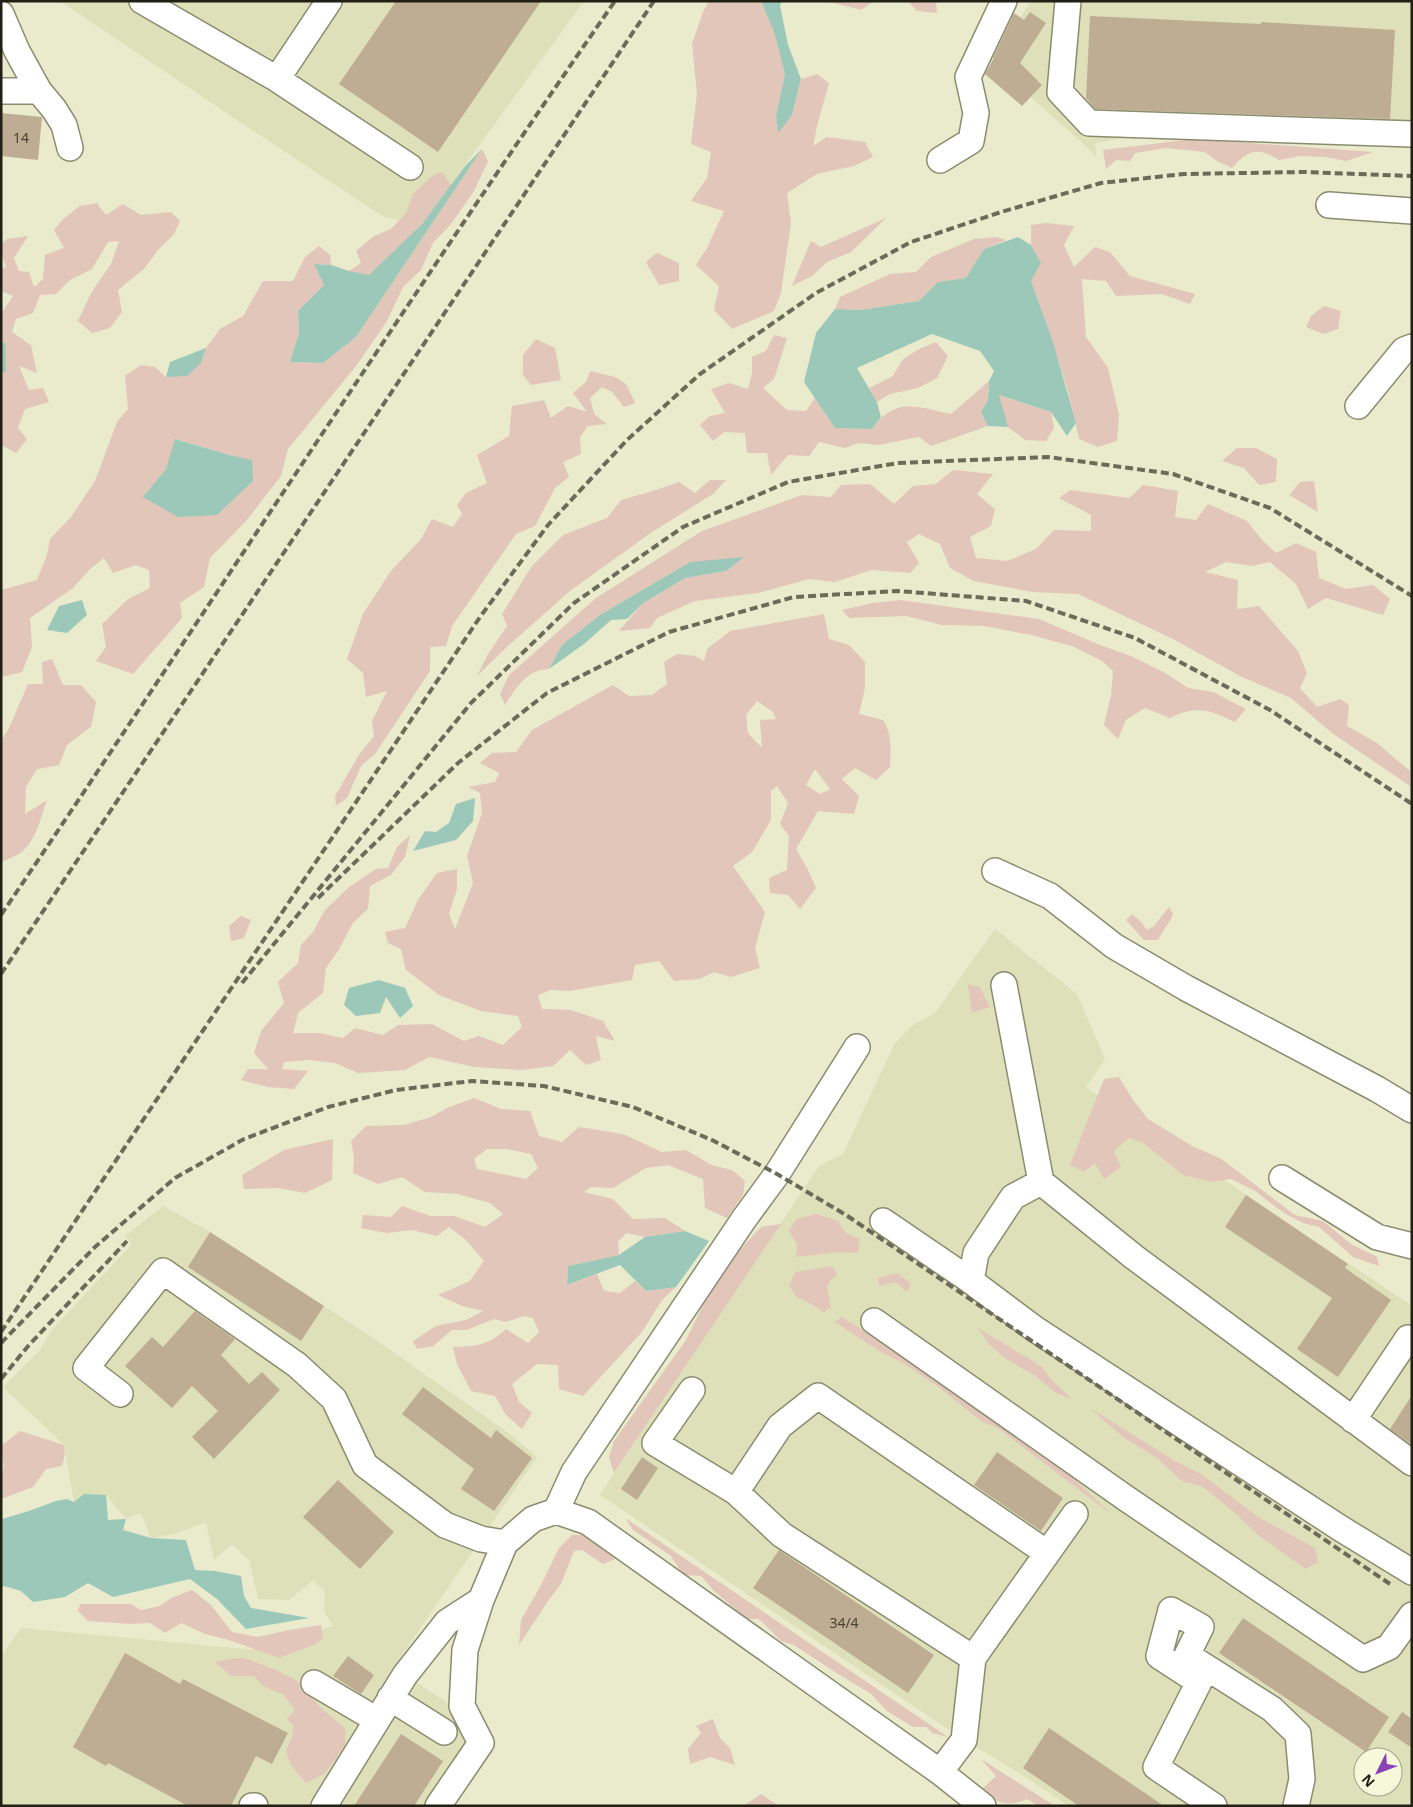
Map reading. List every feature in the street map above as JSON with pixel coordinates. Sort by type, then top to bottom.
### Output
[{"type":"lane","points":[[142,1],[277,79],[410,168]]},
{"type":"lane","points":[[277,79],[328,1]]},
{"type":"lane","points":[[940,160],[971,141],[976,113],[968,77],[1004,1]]},
{"type":"lane","points":[[1068,1],[1060,92],[1090,123],[1412,134]]},
{"type":"lane","points":[[1,14],[17,51],[39,91],[64,125],[70,148]]},
{"type":"lane","points":[[1,90],[39,91]]},
{"type":"lane","points":[[1329,205],[1412,212]]},
{"type":"lane","points":[[1358,406],[1404,350],[1412,347]]},
{"type":"lane","points":[[995,871],[1050,896],[1122,951],[1186,988],[1377,1089],[1412,1110]]},
{"type":"lane","points":[[1004,985],[1040,1182],[1134,1256],[1412,1463]]},
{"type":"lane","points":[[556,1510],[574,1472],[744,1219],[777,1174],[857,1047]]},
{"type":"lane","points":[[1282,1178],[1377,1237],[1412,1246]]},
{"type":"lane","points":[[971,1281],[976,1253],[1013,1197],[1040,1182]]},
{"type":"lane","points":[[883,1220],[971,1281],[1034,1329],[1340,1528],[1412,1572]]},
{"type":"lane","points":[[120,1394],[86,1368],[163,1271],[297,1365],[334,1399],[365,1465],[445,1526],[481,1539],[506,1544]]},
{"type":"lane","points":[[874,1321],[1126,1499],[1363,1659],[1389,1647],[1412,1615]]},
{"type":"lane","points":[[1353,1420],[1408,1338]]},
{"type":"lane","points":[[692,1390],[655,1443],[736,1492],[782,1535],[973,1658]]},
{"type":"lane","points":[[736,1492],[780,1426],[818,1396],[1047,1553]]},
{"type":"lane","points":[[438,1806],[481,1744],[462,1706],[465,1650],[481,1600],[506,1544],[533,1519],[556,1510],[588,1522],[940,1772],[983,1806]]},
{"type":"lane","points":[[940,1772],[964,1740],[973,1658],[1075,1514]]},
{"type":"lane","points":[[324,1806],[405,1675],[447,1622],[481,1600]]},
{"type":"lane","points":[[1214,1806],[1156,1766],[1199,1682],[1159,1656],[1171,1610],[1201,1627],[1187,1655],[1272,1709],[1298,1734],[1302,1779],[1296,1806]]},
{"type":"lane","points":[[314,1683],[376,1720]]},
{"type":"lane","points":[[390,1698],[444,1732]]},
{"type":"shaded area","points":[[60,1],[584,1],[422,224],[384,217]]},
{"type":"shaded area","points":[[709,1],[761,1],[774,32],[785,74],[776,116],[778,132],[792,115],[801,79],[817,74],[829,83],[813,146],[827,137],[865,142],[873,157],[854,166],[817,174],[787,193],[791,222],[781,293],[774,311],[732,329],[714,310],[719,286],[696,265],[707,248],[724,211],[691,201],[707,178],[711,152],[691,144],[697,94],[692,44],[703,12]]},
{"type":"shaded area","points":[[826,1],[874,1],[861,10]]},
{"type":"shaded area","points":[[908,1],[936,1],[937,13],[917,11]]},
{"type":"shaded area","points":[[1031,1],[1412,1],[1412,142],[1157,132],[1095,143],[1096,157],[991,62]]},
{"type":"shaded area","points":[[1193,139],[1373,152],[1346,161],[1326,157],[1300,156],[1279,160],[1265,153],[1254,152],[1243,157],[1232,168],[1215,160],[1205,152],[1166,148],[1135,153],[1130,161],[1116,160],[1106,169],[1103,150]]},
{"type":"shaded area","points":[[482,149],[488,161],[474,191],[451,224],[433,243],[421,270],[403,287],[387,321],[356,366],[288,449],[281,476],[246,521],[210,558],[204,587],[180,603],[182,618],[133,674],[96,661],[106,647],[102,624],[128,599],[150,588],[149,570],[136,565],[113,573],[104,558],[90,569],[73,588],[30,618],[32,647],[22,672],[2,677],[1,590],[37,580],[47,555],[50,539],[71,517],[95,481],[117,422],[128,409],[125,376],[141,365],[155,367],[166,377],[201,363],[206,348],[220,329],[243,316],[263,281],[293,281],[305,257],[319,246],[330,255],[331,265],[314,264],[324,285],[298,311],[299,333],[290,362],[323,363],[356,337]],"holes":[[[176,439],[229,455],[143,497],[166,469]]]},
{"type":"shaded area","points":[[442,172],[451,185],[422,224],[369,276],[349,271],[361,263],[356,251],[374,236],[391,229],[406,213],[413,194],[432,176]]},
{"type":"shaded area","points":[[97,203],[106,215],[123,204],[141,215],[171,212],[180,221],[174,234],[158,250],[144,269],[118,290],[122,312],[110,328],[92,333],[78,321],[91,293],[111,264],[119,241],[108,242],[92,269],[70,280],[56,294],[40,295],[33,313],[16,319],[12,332],[31,345],[37,373],[19,366],[29,390],[43,388],[49,402],[25,409],[18,428],[27,439],[16,453],[1,445],[1,372],[5,372],[5,343],[1,342],[1,314],[13,296],[1,291],[1,269],[6,267],[1,253],[1,244],[7,239],[28,236],[14,258],[19,271],[29,272],[34,287],[43,279],[45,255],[64,248],[54,230],[63,219],[80,206]]},
{"type":"shaded area","points":[[886,218],[851,252],[827,262],[812,276],[792,286],[811,241],[821,247]]},
{"type":"shaded area","points":[[1046,223],[1074,226],[1064,245],[1074,267],[1095,247],[1110,252],[1130,276],[1195,294],[1190,304],[1162,294],[1116,296],[1106,281],[1082,279],[1086,337],[1108,368],[1119,415],[1117,441],[1098,447],[1079,439],[1064,379],[1031,281],[1041,263],[1031,245],[1031,225]]},
{"type":"shaded area","points":[[997,237],[1006,240],[984,249],[966,278],[938,282],[919,301],[861,310],[835,309],[840,297],[890,274],[916,272],[931,257],[974,239]]},
{"type":"shaded area","points":[[657,253],[679,263],[679,281],[659,285],[646,262]]},
{"type":"shaded area","points":[[1324,306],[1341,311],[1338,329],[1323,334],[1306,327],[1311,316]]},
{"type":"shaded area","points":[[774,335],[787,338],[774,379],[763,388],[787,410],[806,411],[815,398],[835,428],[872,429],[889,412],[908,406],[951,414],[989,381],[988,400],[981,412],[988,426],[931,446],[919,437],[879,445],[859,443],[845,448],[819,442],[809,456],[788,455],[771,475],[767,453],[747,453],[745,433],[724,432],[713,441],[700,425],[710,416],[725,413],[711,389],[729,383],[748,389],[752,373],[752,357],[766,351]]},
{"type":"shaded area","points":[[536,339],[555,348],[561,380],[531,385],[523,375],[523,355]]},
{"type":"shaded area","points":[[936,342],[948,356],[937,378],[918,388],[890,394],[877,402],[869,388],[893,376],[902,360],[919,349]]},
{"type":"shaded area","points":[[590,371],[615,377],[626,384],[635,403],[624,407],[612,392],[602,387],[590,398],[594,414],[607,424],[588,426],[580,437],[581,454],[563,462],[569,477],[555,488],[535,526],[516,534],[452,626],[446,646],[430,647],[430,671],[375,754],[361,766],[347,798],[336,806],[335,796],[359,755],[374,736],[372,721],[387,691],[366,697],[363,673],[347,659],[363,614],[390,572],[421,539],[432,519],[453,527],[462,514],[457,505],[466,493],[487,483],[477,455],[509,436],[512,406],[544,400],[551,418],[568,406],[587,412],[573,393],[586,382]]},
{"type":"shaded area","points":[[998,395],[1051,412],[1054,428],[1046,441],[1025,440],[1008,427]]},
{"type":"shaded area","points":[[1237,448],[1256,448],[1277,459],[1276,482],[1259,485],[1244,468],[1222,461]]},
{"type":"shaded area","points":[[953,470],[993,474],[977,494],[995,509],[991,526],[970,537],[976,558],[1007,561],[1036,549],[1054,530],[1091,531],[1091,515],[1059,498],[1070,490],[1129,498],[1143,485],[1178,491],[1175,517],[1196,520],[1208,504],[1247,521],[1262,540],[1276,553],[1296,543],[1316,552],[1319,578],[1346,589],[1373,585],[1390,599],[1383,615],[1326,598],[1308,609],[1296,584],[1270,562],[1252,566],[1226,562],[1205,572],[1238,580],[1237,609],[1259,606],[1298,651],[1307,673],[1300,688],[1317,707],[1340,699],[1349,705],[1347,726],[1377,743],[1410,771],[1410,786],[1332,733],[1291,698],[1242,677],[1173,639],[1078,594],[1032,592],[974,581],[950,568],[940,544],[919,534],[907,542],[919,563],[910,573],[871,570],[835,582],[809,579],[758,593],[695,601],[657,618],[650,628],[619,631],[642,604],[685,578],[726,571],[690,562],[600,615],[562,645],[549,669],[534,672],[528,676],[513,692],[505,705],[500,694],[509,675],[596,598],[702,531],[802,495],[831,497],[841,485],[870,484],[894,504],[913,486],[936,484]]},
{"type":"shaded area","points":[[710,480],[726,480],[713,494],[652,532],[570,591],[477,676],[487,656],[507,626],[502,614],[532,566],[563,535],[607,518],[621,500],[679,482],[695,493]]},
{"type":"shaded area","points":[[1314,481],[1318,512],[1289,495],[1300,482]]},
{"type":"shaded area","points":[[900,600],[1039,619],[1131,656],[1167,674],[1188,688],[1213,692],[1246,709],[1235,722],[1218,714],[1195,710],[1170,718],[1145,708],[1126,720],[1118,739],[1104,725],[1111,695],[1113,671],[1102,661],[1072,646],[1031,635],[984,626],[942,625],[906,616],[849,618],[842,610],[873,603]]},
{"type":"shaded area","points":[[824,614],[829,639],[849,645],[865,662],[865,688],[859,714],[883,720],[890,742],[890,767],[876,780],[855,768],[842,779],[859,796],[854,814],[818,811],[796,849],[816,888],[800,909],[788,895],[770,893],[769,878],[787,870],[789,836],[780,824],[788,803],[777,786],[771,791],[771,820],[752,852],[733,866],[765,912],[755,948],[760,968],[731,977],[714,972],[700,979],[674,981],[659,961],[635,965],[632,980],[570,991],[551,990],[538,995],[542,1009],[571,1010],[603,1021],[615,1041],[596,1036],[601,1060],[586,1065],[570,1050],[553,1066],[521,1070],[475,1067],[429,1057],[405,1070],[358,1073],[335,1063],[309,1060],[284,1062],[282,1069],[308,1071],[294,1089],[268,1087],[241,1080],[248,1069],[268,1069],[254,1053],[261,1031],[284,1003],[278,982],[298,963],[301,945],[313,932],[325,910],[348,888],[376,869],[388,868],[397,847],[410,835],[405,857],[391,875],[370,886],[368,909],[353,923],[338,951],[326,968],[323,993],[298,1013],[293,1033],[319,1033],[343,1038],[355,1028],[383,1035],[398,1025],[432,1024],[464,1041],[479,1036],[503,1045],[522,1027],[518,1016],[481,1011],[439,995],[406,970],[401,949],[388,943],[385,932],[405,928],[418,900],[437,873],[457,869],[457,889],[449,914],[455,929],[473,883],[467,856],[482,813],[480,793],[468,787],[495,782],[499,773],[480,763],[492,753],[516,752],[532,730],[613,685],[629,696],[652,695],[667,684],[664,662],[677,654],[695,656],[704,661],[707,649],[730,631]],"holes":[[[757,701],[773,712],[776,719],[760,720],[762,748],[748,733],[746,715]],[[815,769],[830,789],[820,794],[806,785]]]},
{"type":"shaded area","points":[[52,659],[63,685],[81,685],[96,702],[91,727],[67,745],[59,765],[37,769],[26,787],[25,814],[47,800],[37,829],[26,848],[16,856],[1,862],[1,741],[9,728],[28,684],[43,684],[42,662]]},
{"type":"shaded area","points":[[1169,907],[1173,914],[1158,940],[1144,940],[1126,920],[1132,914],[1147,930],[1154,926]]},
{"type":"shaded area","points":[[241,916],[251,920],[244,938],[231,941],[229,926]]},
{"type":"shaded area","points":[[995,929],[1077,994],[1105,1059],[1086,1087],[1412,1306],[1412,1806],[1069,1806],[964,1740],[600,1495],[819,1166],[843,1154],[894,1045],[911,1026],[935,1013]]},
{"type":"shaded area","points":[[968,984],[980,987],[990,1007],[972,1013]]},
{"type":"shaded area","points":[[1119,1077],[1133,1100],[1148,1119],[1194,1147],[1220,1158],[1295,1215],[1323,1221],[1351,1244],[1377,1257],[1379,1266],[1353,1257],[1319,1227],[1303,1223],[1284,1213],[1255,1191],[1231,1179],[1212,1182],[1183,1175],[1142,1142],[1129,1138],[1114,1151],[1121,1167],[1104,1179],[1095,1163],[1084,1172],[1070,1165],[1104,1079]]},
{"type":"shaded area","points":[[474,1098],[501,1109],[530,1111],[539,1136],[562,1142],[579,1127],[623,1134],[662,1152],[686,1150],[711,1165],[732,1170],[745,1181],[743,1195],[727,1218],[705,1208],[703,1179],[668,1165],[646,1168],[613,1188],[591,1187],[584,1192],[613,1199],[633,1219],[665,1218],[685,1231],[645,1237],[627,1233],[618,1241],[619,1255],[568,1266],[567,1285],[597,1274],[604,1291],[620,1293],[635,1281],[646,1291],[676,1287],[662,1300],[642,1332],[583,1396],[559,1389],[558,1365],[537,1364],[512,1384],[519,1402],[532,1413],[522,1429],[506,1415],[495,1396],[471,1391],[457,1364],[453,1347],[487,1342],[506,1329],[528,1343],[539,1332],[533,1318],[524,1316],[506,1322],[494,1319],[467,1330],[452,1330],[433,1346],[417,1349],[413,1341],[436,1326],[466,1320],[483,1311],[462,1306],[438,1295],[470,1281],[484,1261],[466,1240],[449,1227],[437,1236],[412,1230],[386,1233],[361,1228],[363,1215],[391,1217],[402,1206],[430,1216],[454,1216],[485,1227],[503,1214],[490,1203],[458,1194],[425,1192],[402,1177],[378,1184],[353,1173],[354,1157],[351,1141],[366,1126],[404,1125],[431,1117],[447,1108]],"holes":[[[487,1149],[507,1149],[531,1154],[538,1168],[526,1179],[477,1169],[474,1159]]]},
{"type":"shaded area","points":[[333,1139],[332,1180],[305,1193],[278,1188],[244,1189],[242,1175],[284,1150]]},
{"type":"shaded area","points":[[163,1206],[210,1232],[373,1338],[510,1434],[537,1457],[394,1667],[475,1722],[451,1767],[426,1806],[1,1806],[1,1657],[21,1628],[257,1650],[333,1626],[324,1611],[325,1592],[313,1580],[289,1600],[258,1599],[249,1560],[232,1544],[214,1560],[206,1522],[178,1533],[151,1538],[141,1513],[126,1519],[106,1495],[74,1502],[64,1445],[3,1387],[39,1351],[51,1331],[132,1244],[125,1236]]},
{"type":"shaded area","points":[[817,1214],[838,1221],[846,1233],[860,1239],[858,1253],[839,1252],[796,1257],[797,1244],[789,1231],[796,1219]]},
{"type":"shaded area","points":[[781,1224],[614,1473],[609,1457],[614,1441],[686,1340],[707,1297],[736,1254],[761,1227]]},
{"type":"shaded area","points":[[833,1266],[837,1276],[828,1285],[831,1306],[824,1313],[797,1297],[789,1286],[795,1272]]},
{"type":"shaded area","points":[[898,1273],[911,1284],[907,1292],[895,1282],[879,1286],[878,1278]]},
{"type":"shaded area","points":[[842,1317],[893,1347],[1070,1467],[1069,1474],[1111,1514],[998,1428],[981,1421],[936,1385],[835,1322]]},
{"type":"shaded area","points":[[978,1328],[1041,1366],[1051,1379],[1072,1399],[1056,1393],[1034,1375],[1006,1359],[990,1345]]},
{"type":"shaded area","points":[[1090,1408],[1175,1461],[1201,1474],[1258,1517],[1315,1548],[1318,1562],[1306,1569],[1258,1535],[1234,1512],[1203,1487],[1182,1481],[1157,1458],[1123,1437]]},
{"type":"shaded area","points":[[20,1431],[64,1445],[65,1454],[62,1466],[46,1469],[33,1487],[1,1499],[1,1470],[4,1469],[1,1446]]},
{"type":"shaded area","points":[[625,1518],[948,1737],[932,1733],[926,1727],[913,1727],[887,1711],[871,1694],[794,1645],[781,1641],[759,1619],[747,1619],[714,1591],[701,1576],[683,1575],[671,1556],[633,1530]]},
{"type":"shaded area","points":[[572,1535],[586,1535],[615,1559],[603,1564],[582,1550],[574,1551],[561,1584],[519,1645],[521,1620],[559,1548]]},
{"type":"shaded area","points":[[192,1590],[211,1605],[232,1632],[258,1637],[321,1625],[323,1639],[311,1646],[279,1658],[229,1640],[205,1634],[181,1623],[165,1633],[150,1623],[131,1624],[88,1621],[78,1611],[80,1604],[131,1604],[141,1610],[160,1606],[171,1598]]},
{"type":"shaded area","points":[[245,1658],[296,1680],[321,1708],[345,1728],[345,1745],[324,1774],[306,1783],[291,1765],[286,1751],[293,1734],[293,1725],[287,1719],[295,1710],[284,1695],[263,1686],[254,1676],[231,1676],[215,1662]]},
{"type":"shaded area","points":[[713,1719],[720,1738],[730,1748],[735,1765],[710,1757],[690,1764],[688,1749],[701,1733],[696,1726]]},
{"type":"shaded area","points":[[981,1759],[1055,1806],[1039,1806],[1027,1799],[1015,1803],[1003,1803],[992,1798],[982,1789],[996,1776]]},
{"type":"shaded area","points":[[761,1794],[779,1806],[743,1806]]},
{"type":"water","points":[[761,1],[782,1],[780,5],[788,45],[801,79],[792,115],[778,133],[776,116],[785,74],[774,32]]},
{"type":"water","points":[[482,149],[356,337],[323,363],[290,362],[299,333],[298,311],[324,285],[314,264],[331,265],[369,275],[422,224],[465,166]]},
{"type":"water","points":[[1018,237],[1031,245],[1041,263],[1031,281],[1053,342],[1076,423],[1067,436],[1051,412],[999,395],[1008,427],[988,426],[981,412],[988,400],[989,381],[994,371],[980,351],[932,334],[857,368],[877,402],[881,417],[872,429],[835,428],[804,382],[816,333],[835,309],[861,310],[919,301],[938,282],[966,278],[984,249]]},
{"type":"water","points":[[1,342],[5,343],[6,372],[1,372]]},
{"type":"water","points":[[206,348],[201,363],[187,376],[166,377],[170,362]]},
{"type":"water","points":[[175,439],[252,460],[253,481],[217,515],[178,517],[143,497],[166,469]]},
{"type":"water","points":[[744,557],[726,571],[685,578],[642,604],[627,619],[611,620],[584,644],[549,669],[562,645],[600,615],[690,562]]},
{"type":"water","points":[[82,600],[87,615],[67,633],[47,630],[59,606]]},
{"type":"water","points":[[475,798],[473,821],[456,840],[413,851],[425,831],[436,832],[449,823],[456,804]]},
{"type":"water","points":[[379,980],[405,988],[413,1006],[400,1018],[386,997],[380,1013],[356,1016],[344,1005],[349,988]]},
{"type":"water","points":[[685,1231],[709,1241],[676,1287],[646,1291],[620,1265],[567,1285],[568,1266],[619,1255],[645,1237]]},
{"type":"water","points":[[84,1494],[106,1495],[108,1520],[126,1519],[123,1530],[151,1538],[186,1540],[195,1570],[215,1571],[241,1576],[244,1596],[251,1608],[309,1618],[246,1629],[217,1599],[190,1579],[113,1597],[88,1583],[65,1597],[33,1602],[21,1591],[4,1586],[1,1587],[2,1519],[56,1501],[67,1499],[74,1502]]},
{"type":"building","points":[[396,1],[541,1],[438,152],[339,84]]},
{"type":"building","points":[[1030,12],[1046,23],[1020,63],[1042,85],[1022,106],[985,74],[1014,13],[1024,20]]},
{"type":"building","points":[[1090,16],[1261,24],[1261,22],[1395,30],[1390,119],[1095,109],[1086,98]]},
{"type":"building","points":[[1,113],[42,117],[38,160],[1,156]]},
{"type":"building","points":[[1246,1195],[1348,1264],[1345,1268],[1391,1300],[1338,1377],[1297,1349],[1332,1298],[1225,1227]]},
{"type":"building","points":[[210,1232],[324,1306],[301,1341],[188,1267]]},
{"type":"building","points":[[195,1311],[235,1339],[221,1355],[249,1384],[262,1372],[280,1390],[214,1459],[192,1437],[218,1411],[192,1386],[172,1408],[125,1366],[152,1337],[163,1347]]},
{"type":"building","points":[[423,1387],[491,1438],[496,1430],[532,1458],[494,1511],[461,1489],[474,1469],[402,1414]]},
{"type":"building","points":[[1412,1395],[1412,1445],[1390,1429]]},
{"type":"building","points":[[997,1452],[1063,1498],[1041,1531],[974,1485]]},
{"type":"building","points":[[642,1457],[658,1468],[637,1500],[621,1489]]},
{"type":"building","points":[[338,1480],[394,1532],[360,1569],[303,1517]]},
{"type":"building","points":[[779,1550],[934,1655],[908,1693],[753,1588]]},
{"type":"building","points":[[1243,1618],[1389,1717],[1369,1747],[1359,1747],[1219,1653]]},
{"type":"building","points":[[125,1653],[180,1684],[183,1679],[288,1733],[272,1764],[256,1756],[231,1806],[188,1806],[108,1763],[106,1766],[73,1747]]},
{"type":"building","points":[[348,1656],[374,1675],[361,1694],[333,1676]]},
{"type":"building","points":[[1402,1712],[1412,1719],[1412,1748],[1388,1732]]},
{"type":"building","points":[[1049,1728],[1164,1806],[1079,1806],[1023,1768]]},
{"type":"building","points":[[401,1734],[443,1761],[414,1806],[354,1806]]},
{"type":"railway","points":[[1,915],[383,342],[615,1]]},
{"type":"railway","points":[[1,974],[654,1]]},
{"type":"railway","points":[[1,1332],[480,617],[548,525],[627,440],[700,374],[816,293],[911,242],[1001,212],[1101,183],[1184,174],[1304,172],[1412,176]]},
{"type":"railway","points":[[242,983],[471,703],[574,603],[683,527],[788,482],[898,463],[1048,457],[1173,474],[1270,508],[1412,596]]},
{"type":"railway","points":[[318,898],[458,763],[547,693],[669,632],[794,597],[898,591],[1026,601],[1135,638],[1270,710],[1412,804]]},
{"type":"railway","points":[[1,1343],[95,1247],[175,1178],[244,1139],[328,1107],[396,1090],[472,1081],[544,1086],[633,1107],[712,1140],[777,1174],[846,1215],[1390,1584]]},
{"type":"railway","points":[[1,1379],[29,1345],[127,1241]]}]
